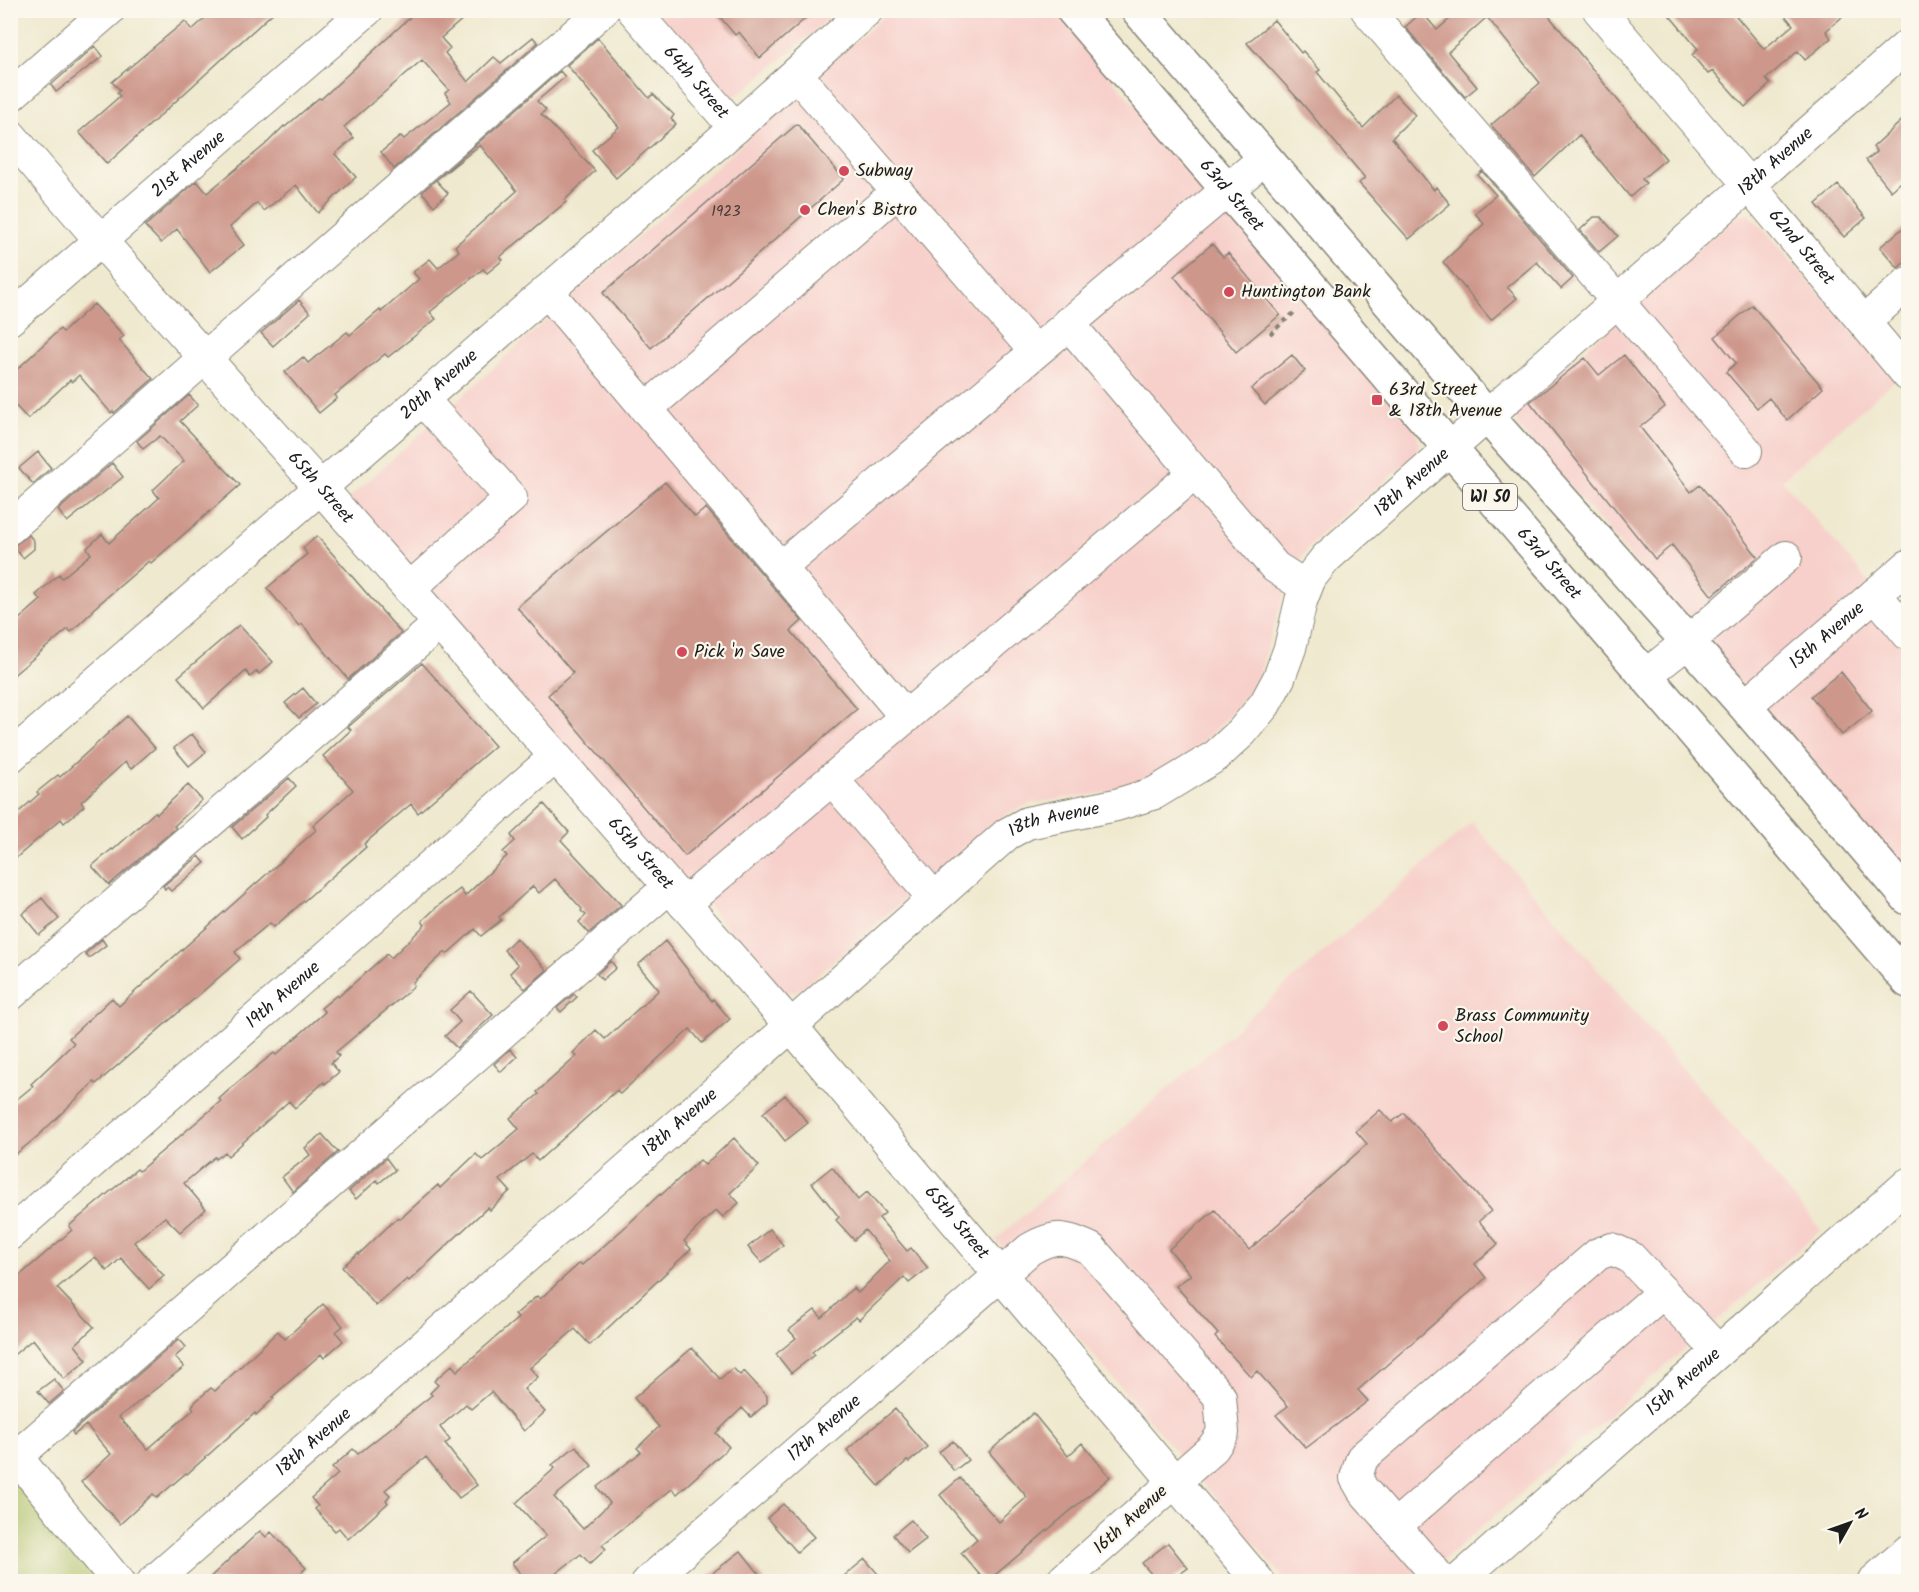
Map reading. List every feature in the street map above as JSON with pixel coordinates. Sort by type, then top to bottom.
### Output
[{"type":"main road","name":"63rd Street","points":[[1073,10],[1226,191],[1908,981]]},
{"type":"main road","name":"WI 50","points":[[1138,10],[1486,415],[1904,883]]},
{"type":"street","points":[[10,96],[109,10]]},
{"type":"street","name":"21st Avenue","points":[[10,320],[367,10]]},
{"type":"street","points":[[10,528],[603,10]]},
{"type":"street","name":"64th Street","points":[[633,10],[735,128]]},
{"type":"street","name":"20th Avenue","points":[[10,757],[735,128],[867,10]]},
{"type":"street","points":[[1367,10],[1746,451]]},
{"type":"street","name":"62nd Street","points":[[1599,10],[1908,375]]},
{"type":"street","name":"18th Avenue","points":[[153,1581],[791,1026],[1007,834],[1027,823],[1116,805],[1155,793],[1216,756],[1242,732],[1270,696],[1290,648],[1306,587],[1310,578],[1326,558],[1908,45]]},
{"type":"street","points":[[796,74],[1035,351]]},
{"type":"street","name":"65th Street","points":[[10,135],[791,1026],[1258,1581]]},
{"type":"street","points":[[780,568],[1265,158]]},
{"type":"street","points":[[646,409],[897,192]]},
{"type":"street","points":[[1864,322],[1908,283]]},
{"type":"street","points":[[546,291],[906,717]]},
{"type":"street","points":[[1068,323],[1275,567],[1306,587]]},
{"type":"street","points":[[409,590],[511,498],[422,399]]},
{"type":"street","points":[[118,1581],[14,1453],[677,896],[832,779],[1195,473]]},
{"type":"street","points":[[1646,675],[1688,642],[1786,557]]},
{"type":"street","name":"15th Avenue","points":[[1745,705],[1908,566]]},
{"type":"street","points":[[1875,594],[1908,634]]},
{"type":"street","points":[[10,995],[440,624]]},
{"type":"street","name":"19th Avenue","points":[[10,1234],[555,757]]},
{"type":"street","points":[[832,779],[934,898]]},
{"type":"street","name":"15th Avenue","points":[[1457,1581],[1908,1184]]},
{"type":"street","name":"17th Avenue","points":[[648,1581],[1000,1274],[1030,1249],[1048,1239],[1068,1239],[1091,1249],[1220,1397],[1223,1434],[1213,1448],[1174,1482]]},
{"type":"street","points":[[1443,1581],[1363,1490],[1356,1478],[1362,1458],[1598,1254],[1612,1249],[1630,1257],[1718,1351]]},
{"type":"street","points":[[1395,1526],[1664,1292]]},
{"type":"street","name":"16th Avenue","points":[[1061,1581],[1174,1482]]},
{"type":"street","points":[[1873,1581],[1908,1551]]},
{"type":"path","points":[[1270,334],[1299,308]]},
{"type":"shaded area","points":[[647,11],[838,11],[731,99]]},
{"type":"shaded area","points":[[889,11],[1054,11],[1416,431],[1419,442],[1414,457],[1326,529],[1309,547],[1295,569],[1282,601],[1259,674],[1247,694],[1227,718],[1190,755],[1139,782],[1104,793],[1033,803],[1012,811],[987,828],[808,983],[795,992],[782,992],[774,986],[703,899],[689,910],[338,508]]},
{"type":"shaded area","points":[[1747,214],[1756,221],[1895,380],[1782,480],[1873,587],[1862,596],[1908,651],[1908,878],[1520,429],[1515,419],[1516,410],[1719,231],[1739,216]]},
{"type":"shaded area","name":"Brass Community School","points":[[1472,822],[1821,1230],[1419,1582],[1286,1581],[995,1240]]},
{"type":"green space","points":[[11,1474],[100,1581],[11,1581]]},
{"type":"building","points":[[214,10],[276,10],[107,164],[79,132],[120,96],[117,93],[120,90],[112,82],[185,21],[192,30]]},
{"type":"building","points":[[418,10],[473,10],[441,38],[450,48],[445,53],[468,82],[494,57],[501,63],[533,37],[538,43],[394,169],[381,152],[401,136],[404,139],[451,102],[445,93],[449,90],[422,60],[344,127],[354,138],[335,154],[356,177],[318,213],[296,185],[264,211],[257,203],[230,227],[244,245],[210,272],[177,229],[161,243],[145,226],[197,181],[207,193],[265,145],[284,126],[319,98],[321,99]]},
{"type":"building","points":[[714,10],[815,10],[760,58],[739,32],[735,35]]},
{"type":"building","points":[[1460,10],[1544,10],[1666,159],[1642,179],[1646,183],[1630,197],[1579,135],[1535,177],[1491,125],[1540,83],[1487,17],[1448,52],[1477,87],[1465,97],[1405,27],[1422,12],[1437,30]]},
{"type":"building","points":[[1665,10],[1731,10],[1764,49],[1793,25],[1780,10],[1850,10],[1826,31],[1831,38],[1805,60],[1798,51],[1766,79],[1770,84],[1745,107],[1713,71],[1708,74],[1692,55],[1698,49]]},
{"type":"building","points":[[1274,20],[1301,53],[1303,51],[1320,70],[1317,72],[1363,128],[1396,95],[1415,115],[1392,138],[1434,190],[1436,187],[1450,204],[1409,239],[1359,183],[1365,178],[1247,43]]},
{"type":"building","points":[[598,38],[649,98],[653,94],[674,115],[671,119],[676,124],[616,178],[592,150],[619,127],[567,65]]},
{"type":"building","points":[[95,46],[103,56],[56,92],[51,85]]},
{"type":"building","points":[[560,71],[565,77],[537,101],[546,110],[541,114],[595,171],[565,200],[566,202],[500,257],[503,260],[487,273],[483,269],[430,312],[436,319],[388,357],[385,354],[335,395],[337,398],[319,413],[285,372],[303,357],[308,363],[347,332],[350,335],[380,310],[381,312],[419,279],[413,272],[430,259],[438,268],[459,251],[455,246],[517,191],[480,145],[436,180],[448,193],[434,206],[422,192]]},
{"type":"building","points":[[1908,115],[1908,176],[1891,191],[1866,160],[1877,152],[1873,147]]},
{"type":"building","points":[[797,124],[844,179],[651,348],[603,293]]},
{"type":"building","points":[[1482,171],[1573,278],[1561,289],[1537,262],[1507,287],[1517,298],[1491,320],[1443,262],[1484,224],[1475,213],[1496,195],[1478,175]]},
{"type":"building","points":[[1838,185],[1866,218],[1844,237],[1816,204]]},
{"type":"building","points":[[1594,217],[1601,217],[1618,236],[1599,252],[1580,230]]},
{"type":"building","points":[[1908,224],[1908,259],[1898,268],[1880,247]]},
{"type":"building","points":[[1212,244],[1223,257],[1228,253],[1280,315],[1236,352],[1174,276]]},
{"type":"building","points":[[299,300],[310,313],[273,346],[261,333]]},
{"type":"building","points":[[94,304],[124,336],[119,340],[153,379],[114,413],[113,411],[111,413],[79,375],[72,382],[70,380],[28,419],[10,400],[10,376],[60,329],[63,332]]},
{"type":"building","points":[[1752,305],[1823,388],[1787,420],[1769,398],[1757,408],[1726,372],[1736,363],[1715,337]]},
{"type":"building","points":[[1292,355],[1305,371],[1265,405],[1251,389]]},
{"type":"building","points":[[1624,355],[1665,407],[1640,427],[1691,492],[1700,485],[1758,557],[1712,596],[1672,545],[1655,559],[1530,402],[1585,358],[1599,375]]},
{"type":"building","points":[[189,395],[198,405],[180,421],[240,485],[151,563],[149,561],[92,610],[71,632],[68,629],[10,678],[10,627],[41,600],[36,595],[59,574],[62,578],[91,554],[87,548],[102,534],[109,543],[159,498],[153,490],[184,461],[160,436],[143,449],[137,441]]},
{"type":"building","points":[[38,452],[51,468],[33,484],[19,468]]},
{"type":"building","points":[[112,463],[123,477],[67,522],[58,510]]},
{"type":"building","name":"Pick 'n Save","points":[[665,482],[695,517],[706,508],[802,621],[791,631],[857,709],[685,856],[548,695],[573,673],[517,607]]},
{"type":"building","points":[[29,535],[34,541],[34,549],[23,558],[13,546]]},
{"type":"building","points":[[317,536],[401,633],[348,679],[302,624],[299,626],[267,588],[307,554],[303,548]]},
{"type":"building","points":[[239,625],[273,662],[259,674],[257,671],[250,677],[246,671],[204,708],[178,677]]},
{"type":"building","points":[[422,663],[495,746],[418,813],[411,804],[364,844],[366,847],[274,927],[270,923],[235,952],[240,959],[96,1084],[94,1082],[39,1135],[10,1159],[10,1105],[33,1086],[31,1084],[74,1043],[69,1038],[112,998],[119,1006],[316,830],[313,826],[353,790],[323,756],[351,730],[348,727]]},
{"type":"building","points":[[1841,672],[1872,711],[1842,735],[1811,696]]},
{"type":"building","points":[[303,688],[316,704],[299,718],[285,703]]},
{"type":"building","points":[[127,716],[155,748],[131,769],[125,762],[81,802],[84,806],[64,823],[61,819],[10,863],[10,820],[39,794],[37,792],[58,775],[60,777]]},
{"type":"building","points":[[192,734],[206,752],[189,766],[174,748]]},
{"type":"building","points":[[289,778],[296,786],[242,839],[232,827]]},
{"type":"building","points":[[188,785],[202,800],[174,826],[176,828],[109,885],[92,866],[155,812],[157,814]]},
{"type":"building","points":[[544,804],[569,832],[561,840],[621,905],[589,933],[579,922],[586,915],[555,879],[539,893],[533,886],[499,917],[501,920],[481,936],[475,929],[447,954],[445,952],[412,983],[414,985],[410,990],[336,1052],[339,1056],[331,1063],[339,1072],[295,1108],[289,1101],[228,1156],[225,1152],[216,1159],[215,1157],[184,1183],[206,1209],[180,1232],[165,1217],[134,1242],[164,1276],[149,1289],[121,1258],[107,1271],[95,1257],[57,1288],[94,1327],[75,1345],[87,1360],[64,1379],[33,1339],[10,1358],[10,1284],[72,1230],[69,1226],[137,1169],[139,1171],[221,1101],[219,1099],[239,1081],[274,1053],[276,1055],[325,1012],[321,1008],[337,995],[338,997],[387,954],[391,958],[425,925],[422,921],[438,906],[460,889],[465,896],[507,856],[503,852],[515,841],[511,835]]},
{"type":"building","points":[[199,856],[205,863],[171,891],[167,887],[165,889],[163,886]]},
{"type":"building","points":[[42,898],[59,919],[39,935],[22,914]]},
{"type":"building","points":[[516,938],[547,970],[525,989],[510,973],[518,965],[504,950]]},
{"type":"building","points":[[102,939],[106,945],[89,958],[85,954]]},
{"type":"building","points":[[665,941],[712,1001],[713,999],[730,1019],[702,1043],[690,1029],[620,1094],[617,1090],[538,1161],[532,1154],[500,1180],[510,1191],[490,1210],[488,1207],[409,1281],[407,1279],[376,1306],[342,1267],[398,1217],[400,1219],[438,1185],[440,1188],[476,1154],[482,1160],[519,1129],[510,1118],[539,1094],[537,1092],[577,1056],[573,1053],[596,1030],[605,1039],[659,990],[638,965]]},
{"type":"building","points":[[611,961],[616,968],[602,980],[597,974]]},
{"type":"building","points":[[471,991],[493,1015],[457,1048],[445,1036],[460,1022],[450,1010]]},
{"type":"building","points":[[574,994],[577,997],[561,1012],[557,1008]]},
{"type":"building","points":[[510,1049],[517,1057],[501,1072],[494,1064]]},
{"type":"building","points":[[785,1095],[808,1123],[785,1141],[763,1113]]},
{"type":"building","points":[[1380,1110],[1392,1122],[1404,1113],[1491,1211],[1479,1221],[1498,1244],[1475,1264],[1486,1278],[1358,1390],[1368,1401],[1306,1448],[1276,1415],[1288,1406],[1257,1371],[1251,1377],[1215,1337],[1218,1334],[1176,1286],[1191,1275],[1169,1249],[1215,1210],[1249,1250],[1367,1144],[1356,1131]]},
{"type":"building","points":[[322,1134],[338,1152],[293,1192],[282,1177],[310,1155],[305,1148]]},
{"type":"building","points":[[734,1138],[759,1166],[730,1193],[739,1203],[723,1217],[716,1210],[684,1241],[691,1249],[590,1345],[575,1329],[530,1368],[538,1377],[524,1389],[545,1412],[524,1431],[491,1392],[471,1409],[466,1404],[440,1427],[450,1440],[445,1444],[477,1485],[459,1498],[426,1457],[385,1490],[390,1495],[386,1500],[388,1503],[348,1539],[339,1528],[335,1531],[315,1509],[318,1506],[311,1498],[338,1474],[332,1468],[353,1449],[358,1454],[432,1395],[430,1393],[438,1385],[434,1381],[452,1365],[457,1371],[518,1318],[515,1315],[537,1296],[540,1299],[580,1263],[582,1265],[700,1160],[705,1165]]},
{"type":"building","points":[[386,1158],[395,1170],[379,1183],[377,1180],[356,1199],[349,1191]]},
{"type":"building","points":[[832,1167],[858,1200],[867,1192],[885,1213],[879,1218],[907,1251],[911,1248],[928,1268],[909,1283],[904,1277],[859,1320],[856,1317],[812,1352],[815,1355],[791,1373],[776,1354],[796,1338],[789,1330],[815,1310],[822,1318],[853,1288],[858,1293],[890,1261],[865,1230],[854,1240],[836,1220],[839,1217],[812,1183]]},
{"type":"building","points":[[770,1229],[783,1245],[762,1263],[748,1247]]},
{"type":"building","points":[[323,1304],[343,1326],[336,1332],[343,1341],[324,1358],[321,1354],[272,1397],[274,1398],[256,1415],[255,1413],[157,1498],[153,1494],[120,1524],[81,1482],[111,1454],[86,1425],[74,1435],[72,1432],[179,1339],[186,1347],[175,1357],[184,1367],[119,1417],[148,1449],[194,1409],[192,1406],[195,1402],[211,1388],[215,1391],[278,1331],[285,1339]]},
{"type":"building","points":[[692,1348],[720,1379],[733,1368],[740,1375],[744,1371],[767,1396],[767,1403],[751,1417],[742,1408],[716,1433],[729,1447],[677,1494],[672,1489],[602,1545],[606,1549],[590,1564],[581,1554],[546,1581],[526,1581],[512,1563],[546,1536],[516,1503],[555,1468],[552,1465],[576,1446],[592,1466],[554,1497],[583,1529],[610,1503],[597,1487],[641,1452],[637,1448],[659,1427],[634,1398]]},
{"type":"building","points":[[54,1379],[64,1391],[49,1404],[38,1391]]},
{"type":"building","points":[[895,1409],[927,1447],[879,1486],[847,1450]]},
{"type":"building","points":[[1033,1413],[1068,1456],[1082,1443],[1110,1477],[988,1581],[985,1581],[961,1553],[977,1539],[940,1495],[960,1478],[999,1522],[1027,1497],[989,1452]]},
{"type":"building","points":[[953,1441],[968,1460],[954,1471],[939,1452]]},
{"type":"building","points":[[783,1504],[814,1537],[797,1552],[767,1518]]},
{"type":"building","points":[[911,1520],[926,1539],[908,1553],[893,1535]]},
{"type":"building","points":[[260,1531],[266,1537],[271,1532],[306,1568],[292,1581],[206,1581]]},
{"type":"building","points":[[1168,1543],[1188,1568],[1170,1581],[1157,1581],[1142,1563]]},
{"type":"building","points":[[741,1551],[765,1581],[702,1581]]},
{"type":"building","points":[[865,1559],[884,1581],[838,1581]]},
{"type":"place","name":"Subway","points":[[844,171]]},
{"type":"place","name":"Chen's Bistro","points":[[805,210]]},
{"type":"place","name":"Huntington Bank","points":[[1229,292]]},
{"type":"place","name":"63rd Street & 18th Avenue","points":[[1377,400]]},
{"type":"place","name":"Pick 'n Save","points":[[682,652]]},
{"type":"place","name":"Brass Community School","points":[[1443,1026]]}]
